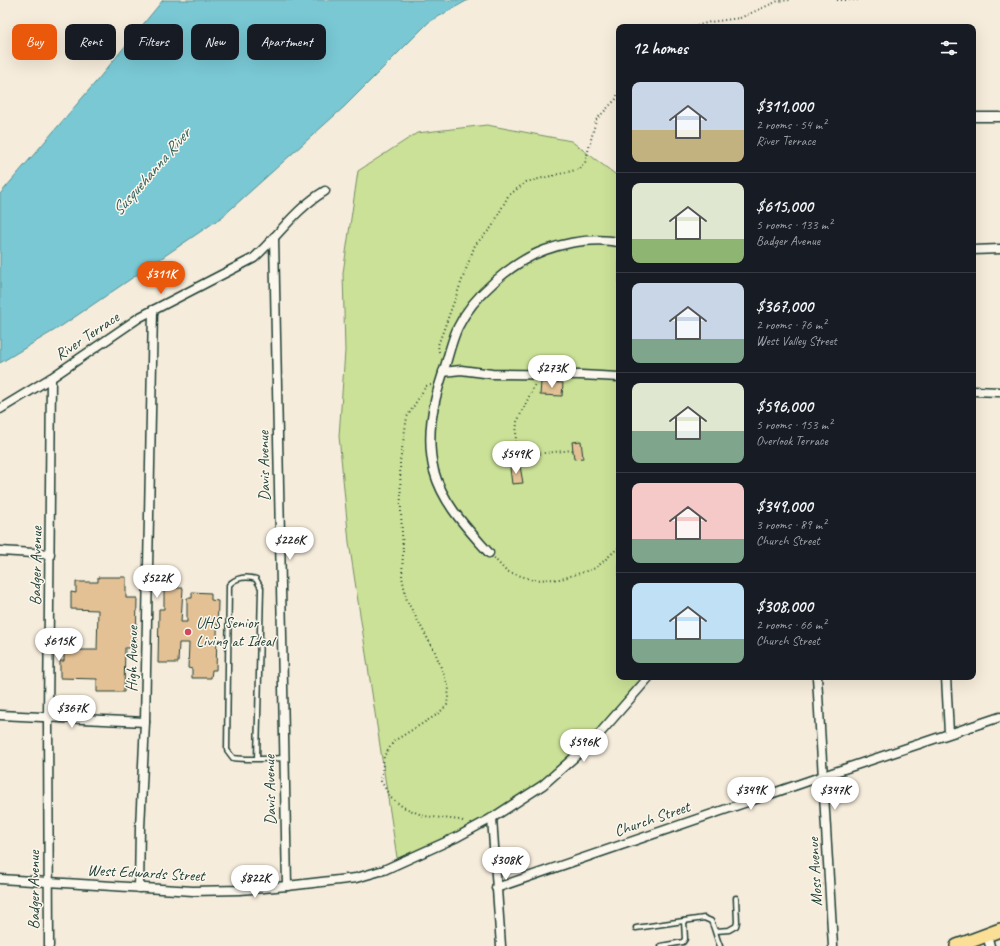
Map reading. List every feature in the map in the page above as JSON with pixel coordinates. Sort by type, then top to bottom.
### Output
[{"type":"main road","points":[[957,946],[989,940],[1000,930]]},
{"type":"street","points":[[976,116],[1000,117]]},
{"type":"street","name":"River Terrace","points":[[0,410],[51,378],[140,317],[254,258],[293,215],[310,200],[325,191]]},
{"type":"street","name":"Davis Avenue","points":[[274,237],[287,886]]},
{"type":"street","points":[[489,553],[458,518],[445,497],[435,472],[430,445],[431,422],[440,382],[458,326],[467,313],[493,283],[512,268],[544,250],[572,243],[592,241],[616,242]]},
{"type":"street","points":[[976,250],[1000,249]]},
{"type":"street","name":"High Avenue","points":[[139,888],[145,722],[153,310]]},
{"type":"street","points":[[443,372],[461,370],[492,374],[616,378]]},
{"type":"street","name":"Badger Avenue","points":[[49,946],[48,718],[51,378]]},
{"type":"street","points":[[976,391],[1000,392]]},
{"type":"street","points":[[0,551],[50,554]]},
{"type":"street","name":"West Edwards Street","points":[[0,879],[193,891],[240,890],[356,878],[384,870],[457,837],[492,818],[543,785],[594,740],[647,680]]},
{"type":"street","name":"Moss Avenue","points":[[817,680],[833,946]]},
{"type":"street","points":[[946,680],[949,733]]},
{"type":"street","points":[[0,714],[48,718],[145,722]]},
{"type":"street","name":"Church Street","points":[[496,888],[949,733],[1000,717]]},
{"type":"street","points":[[492,818],[500,946]]},
{"type":"lane","points":[[257,759],[261,588],[256,579],[250,577],[233,581],[229,585],[227,750],[233,758],[257,759],[284,758]]},
{"type":"lane","points":[[716,932],[729,930],[736,926],[736,898]]},
{"type":"lane","points":[[636,928],[704,918],[711,920],[720,946]]},
{"type":"lane","points":[[661,946],[683,942],[684,921]]},
{"type":"path","points":[[703,24],[740,18],[778,1],[790,0]]},
{"type":"path","points":[[836,0],[859,0]]},
{"type":"path","points":[[443,372],[438,345],[475,245],[492,227],[508,196],[526,182],[580,169],[585,163],[596,120],[616,99]]},
{"type":"path","points":[[517,466],[515,440],[518,418],[540,375]]},
{"type":"path","points":[[440,382],[426,386],[407,417],[400,462],[403,552],[402,577],[407,601],[434,652],[449,688],[447,705],[438,714],[394,741],[384,756],[381,781],[391,798],[403,807],[424,816],[460,820],[476,826]]},
{"type":"path","points":[[516,456],[573,450]]},
{"type":"path","points":[[489,553],[506,571],[533,580],[561,579],[596,568],[616,550]]},
{"type":"green space","points":[[487,125],[571,141],[616,175],[616,680],[646,680],[594,740],[492,818],[398,864],[349,542],[339,436],[345,351],[343,273],[358,171],[417,133]]},
{"type":"water","name":"Susquehanna River","points":[[163,0],[468,0],[429,22],[344,107],[222,217],[60,327],[0,363],[0,194],[114,60],[116,60],[116,57],[124,48],[124,60],[183,60],[183,24],[143,24]]},
{"type":"building","points":[[541,382],[563,383],[562,396],[540,395]]},
{"type":"building","points":[[581,441],[583,458],[574,459],[572,442]]},
{"type":"building","points":[[520,466],[523,483],[512,484],[510,468]]},
{"type":"building","points":[[98,577],[126,577],[126,598],[137,598],[136,648],[125,648],[124,692],[97,692],[97,679],[60,678],[60,661],[64,661],[64,650],[97,650],[98,610],[71,609],[71,592],[76,593],[76,582],[98,582]]},
{"type":"building","name":"UHS Senior Living at Ideal","points":[[164,588],[183,588],[181,622],[187,622],[187,598],[192,598],[192,592],[211,593],[211,600],[218,601],[216,670],[212,670],[211,678],[192,678],[192,669],[188,668],[189,643],[179,643],[178,663],[158,663],[159,609],[164,609]]},
{"type":"place","name":"UHS Senior Living at Ideal","points":[[188,632]]}]
